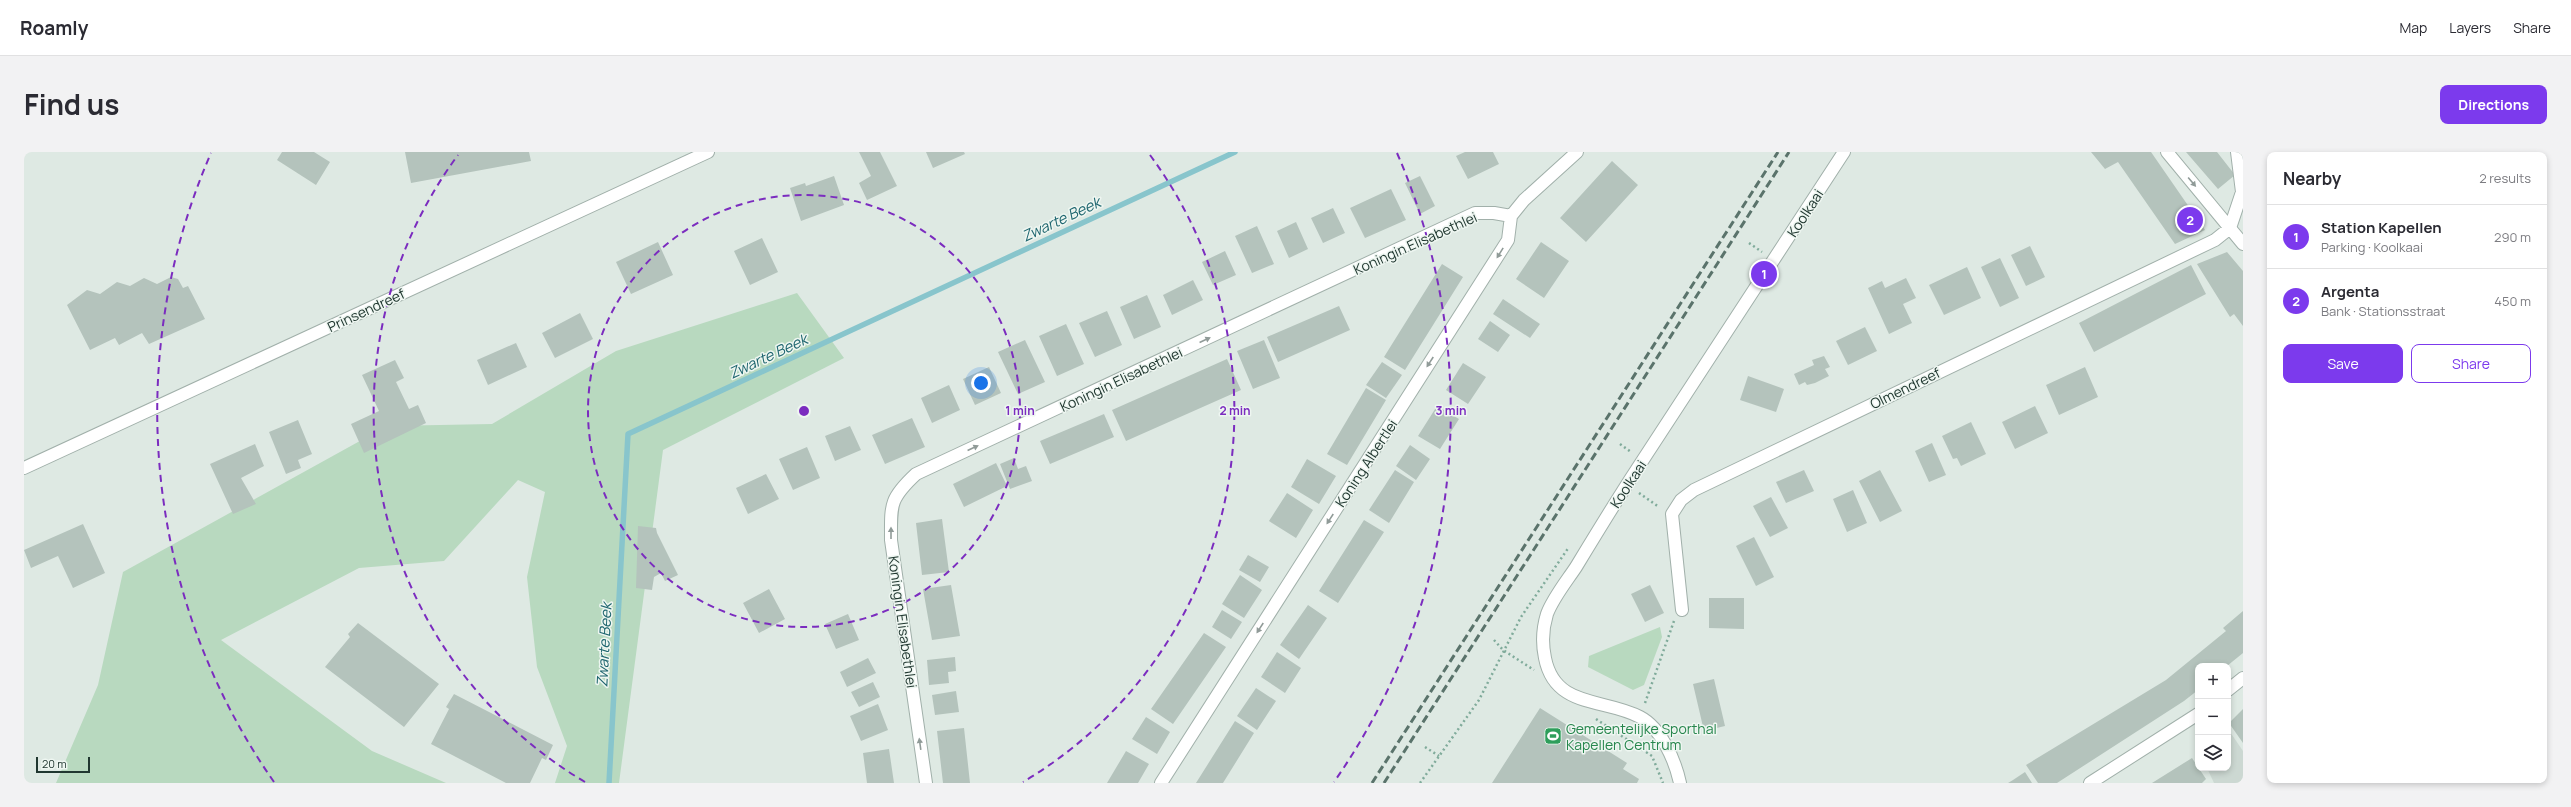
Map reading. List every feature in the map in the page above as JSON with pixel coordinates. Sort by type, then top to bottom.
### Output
[{"type":"street","name":"Prinsendreef","points":[[24,468],[708,152]]},
{"type":"street","points":[[1511,216],[1524,200],[1577,152]]},
{"type":"street","name":"Koolkaai","points":[[1680,783],[1678,771],[1664,743],[1649,723],[1640,717],[1577,699],[1561,689],[1550,673],[1545,658],[1543,640],[1547,613],[1627,484],[1844,152]]},
{"type":"street","points":[[2166,152],[2243,244]]},
{"type":"street","points":[[2230,228],[2242,192],[2237,152]]},
{"type":"street","name":"Koningin Elisabethlei","points":[[926,783],[891,540],[891,508],[898,490],[916,474],[1475,213],[1494,213],[1511,216]]},
{"type":"street","name":"Koning Albertlei","points":[[1161,783],[1508,240],[1511,216]]},
{"type":"street","name":"Olmendreef","points":[[1672,514],[1681,500],[1694,490],[2215,240],[2230,228]]},
{"type":"street","points":[[1672,514],[1682,610]]},
{"type":"street","points":[[2231,688],[2243,678]]},
{"type":"street","points":[[2090,783],[2195,716]]},
{"type":"path","points":[[1749,243],[1755,247]]},
{"type":"path","points":[[1620,444],[1627,448]]},
{"type":"path","points":[[1627,484],[1672,514]]},
{"type":"path","points":[[1640,717],[1676,617],[1682,610]]},
{"type":"path","points":[[1494,640],[1503,650]]},
{"type":"path","points":[[1420,783],[1479,700]]},
{"type":"path","points":[[1425,747],[1439,756]]},
{"type":"shaded area","points":[[2231,733],[2243,751],[2243,783],[2214,783],[2208,771],[2231,771]]},
{"type":"green space","points":[[797,293],[844,358],[663,450],[619,783],[555,783],[567,746],[537,667],[527,577],[545,492],[518,480],[444,561],[359,568],[221,640],[372,751],[446,783],[56,783],[98,685],[123,572],[387,426],[492,424],[616,351]]},
{"type":"green space","points":[[1660,627],[1662,637],[1644,685],[1633,690],[1588,667],[1589,656]]},
{"type":"building","points":[[282,152],[314,152],[330,162],[316,185],[277,160]]},
{"type":"building","points":[[405,152],[529,152],[531,161],[411,183]]},
{"type":"building","points":[[859,152],[880,152],[897,186],[867,200],[859,183],[871,176]]},
{"type":"building","points":[[926,152],[964,152],[965,154],[933,168]]},
{"type":"building","points":[[1465,152],[1493,152],[1499,164],[1468,179],[1456,156]]},
{"type":"building","points":[[2091,152],[2151,152],[2205,230],[2175,244],[2118,162],[2105,169]]},
{"type":"building","points":[[2186,152],[2217,152],[2235,175],[2218,189]]},
{"type":"building","points":[[1612,161],[1638,185],[1586,242],[1560,218]]},
{"type":"building","points":[[834,176],[844,205],[801,221],[790,188],[805,183],[806,186]]},
{"type":"building","points":[[1420,176],[1435,206],[1420,214],[1405,183]]},
{"type":"building","points":[[1391,189],[1406,220],[1365,238],[1350,208]]},
{"type":"building","points":[[1333,208],[1345,233],[1323,243],[1311,218]]},
{"type":"building","points":[[1296,222],[1308,249],[1289,258],[1277,231]]},
{"type":"building","points":[[1257,226],[1274,264],[1252,273],[1235,236]]},
{"type":"building","points":[[762,238],[778,272],[750,285],[734,251]]},
{"type":"building","points":[[658,242],[673,275],[631,294],[616,262]]},
{"type":"building","points":[[1541,242],[1569,261],[1544,298],[1516,279]]},
{"type":"building","points":[[2030,246],[2045,277],[2026,286],[2011,255]]},
{"type":"building","points":[[1225,251],[1236,275],[1213,285],[1202,262]]},
{"type":"building","points":[[2227,252],[2243,271],[2243,326],[2234,314],[2230,317],[2197,264]]},
{"type":"building","points":[[2000,258],[2019,298],[2000,307],[1981,267]]},
{"type":"building","points":[[1442,264],[1463,277],[1405,370],[1384,357]]},
{"type":"building","points":[[2191,265],[2206,294],[2094,352],[2079,323]]},
{"type":"building","points":[[1967,267],[1981,298],[1944,315],[1929,285]]},
{"type":"building","points":[[171,277],[178,279],[183,288],[188,286],[205,319],[149,344],[142,333],[119,345],[115,338],[90,350],[67,305],[87,290],[100,294],[117,282],[130,286],[144,278],[157,284]]},
{"type":"building","points":[[1906,278],[1916,298],[1903,304],[1912,323],[1889,334],[1868,288],[1882,281],[1885,288]]},
{"type":"building","points":[[1193,280],[1203,300],[1172,315],[1163,295]]},
{"type":"building","points":[[1147,295],[1161,327],[1134,339],[1120,307]]},
{"type":"building","points":[[1503,299],[1540,324],[1530,338],[1493,314]]},
{"type":"building","points":[[1339,306],[1350,330],[1278,362],[1267,337]]},
{"type":"building","points":[[1107,311],[1122,345],[1095,357],[1079,323]]},
{"type":"building","points":[[580,313],[593,339],[555,358],[542,333]]},
{"type":"building","points":[[1490,321],[1510,335],[1498,352],[1478,339]]},
{"type":"building","points":[[1066,324],[1084,364],[1057,376],[1039,336]]},
{"type":"building","points":[[1865,327],[1877,351],[1848,365],[1836,341]]},
{"type":"building","points":[[1025,340],[1045,382],[1018,394],[998,352]]},
{"type":"building","points":[[1264,340],[1280,378],[1253,389],[1237,351]]},
{"type":"building","points":[[516,343],[527,367],[488,385],[477,360]]},
{"type":"building","points":[[1824,356],[1830,367],[1825,369],[1829,376],[1815,383],[1807,385],[1805,382],[1799,385],[1794,374],[1814,365],[1812,360]]},
{"type":"building","points":[[1227,359],[1241,390],[1126,441],[1112,410]]},
{"type":"building","points":[[395,360],[404,378],[396,382],[409,409],[418,405],[426,423],[364,453],[351,424],[379,411],[362,375]]},
{"type":"building","points":[[1382,362],[1402,375],[1386,398],[1366,385]]},
{"type":"building","points":[[1463,363],[1486,377],[1468,404],[1446,390]]},
{"type":"building","points":[[989,367],[1001,393],[975,405],[963,379]]},
{"type":"building","points":[[2085,367],[2098,397],[2059,415],[2046,385]]},
{"type":"building","points":[[1748,376],[1784,389],[1776,412],[1740,400]]},
{"type":"building","points":[[949,385],[960,410],[932,423],[921,398]]},
{"type":"building","points":[[1366,388],[1386,400],[1347,465],[1327,454]]},
{"type":"building","points":[[1437,406],[1459,419],[1440,449],[1418,436]]},
{"type":"building","points":[[2035,406],[2048,433],[2015,449],[2002,422]]},
{"type":"building","points":[[1104,414],[1114,437],[1050,464],[1040,441]]},
{"type":"building","points":[[912,418],[925,447],[885,464],[872,435]]},
{"type":"building","points":[[298,420],[312,454],[298,460],[301,468],[286,474],[269,432]]},
{"type":"building","points":[[1971,422],[1986,454],[1961,466],[1957,458],[1953,459],[1942,436]]},
{"type":"building","points":[[850,426],[861,450],[835,461],[825,436]]},
{"type":"building","points":[[1932,443],[1946,475],[1929,482],[1915,451]]},
{"type":"building","points":[[255,444],[264,466],[241,478],[256,504],[233,514],[210,464]]},
{"type":"building","points":[[1410,445],[1430,459],[1416,480],[1396,466]]},
{"type":"building","points":[[807,447],[820,478],[793,490],[779,459]]},
{"type":"building","points":[[1014,458],[1018,469],[1026,466],[1032,481],[1010,489],[1000,464]]},
{"type":"building","points":[[1307,459],[1336,476],[1319,504],[1291,487]]},
{"type":"building","points":[[996,463],[1007,486],[964,507],[953,484]]},
{"type":"building","points":[[1395,470],[1414,482],[1389,523],[1369,510]]},
{"type":"building","points":[[1804,470],[1814,491],[1786,503],[1776,482]]},
{"type":"building","points":[[1880,470],[1902,511],[1880,522],[1859,481]]},
{"type":"building","points":[[766,474],[779,499],[748,514],[736,488]]},
{"type":"building","points":[[1853,490],[1867,523],[1847,532],[1833,499]]},
{"type":"building","points":[[1287,493],[1313,510],[1296,538],[1269,521]]},
{"type":"building","points":[[1771,497],[1788,528],[1770,537],[1753,506]]},
{"type":"building","points":[[942,519],[949,572],[922,575],[916,523]]},
{"type":"building","points":[[1364,520],[1384,532],[1338,603],[1319,591]]},
{"type":"building","points":[[83,524],[105,573],[73,588],[58,556],[31,568],[24,550]]},
{"type":"building","points":[[638,526],[656,528],[657,533],[678,575],[665,581],[661,573],[654,577],[652,590],[636,588]]},
{"type":"building","points":[[1754,537],[1774,577],[1756,586],[1736,546]]},
{"type":"building","points":[[1248,555],[1269,567],[1260,582],[1239,570]]},
{"type":"building","points":[[1240,575],[1262,590],[1244,618],[1222,604]]},
{"type":"building","points":[[951,585],[960,636],[932,640],[923,589]]},
{"type":"building","points":[[1650,585],[1664,613],[1645,622],[1631,594]]},
{"type":"building","points":[[769,589],[785,619],[759,633],[743,603]]},
{"type":"building","points":[[1709,598],[1744,598],[1744,629],[1709,628]]},
{"type":"building","points":[[1308,605],[1327,618],[1299,659],[1280,645]]},
{"type":"building","points":[[1222,610],[1242,622],[1231,639],[1212,627]]},
{"type":"building","points":[[2243,611],[2243,653],[2231,663],[2195,663],[2195,692],[2184,701],[2057,783],[2038,783],[2026,765],[2166,680],[2226,631],[2223,628]]},
{"type":"building","points":[[848,614],[859,640],[836,649],[825,624]]},
{"type":"building","points":[[358,623],[439,684],[404,727],[325,667],[350,637],[348,634]]},
{"type":"building","points":[[1204,633],[1226,647],[1173,724],[1151,709]]},
{"type":"building","points":[[1277,652],[1301,668],[1285,693],[1261,677]]},
{"type":"building","points":[[955,657],[956,671],[948,672],[949,683],[929,685],[927,660]]},
{"type":"building","points":[[868,658],[876,673],[847,687],[840,672]]},
{"type":"building","points":[[1714,679],[1725,726],[1704,731],[1693,684]]},
{"type":"building","points":[[873,682],[880,697],[859,707],[851,692]]},
{"type":"building","points":[[1256,688],[1276,701],[1257,730],[1237,716]]},
{"type":"building","points":[[956,691],[959,712],[935,715],[932,695]]},
{"type":"building","points":[[454,694],[553,745],[546,760],[542,758],[530,783],[506,783],[431,744],[449,709],[446,707]]},
{"type":"building","points":[[878,704],[888,730],[861,741],[850,716]]},
{"type":"building","name":"Gemeentelijke Sporthal Kapellen Centrum","points":[[1540,708],[1627,763],[1623,769],[1639,779],[1637,783],[1492,783]]},
{"type":"building","points":[[2243,709],[2243,743],[2231,726],[2231,721]]},
{"type":"building","points":[[1146,717],[1170,732],[1157,754],[1132,739]]},
{"type":"building","points":[[1235,721],[1254,733],[1223,783],[1196,783]]},
{"type":"building","points":[[964,728],[970,783],[943,783],[937,731]]},
{"type":"building","points":[[889,749],[894,783],[867,783],[863,753]]},
{"type":"building","points":[[1126,751],[1149,764],[1138,783],[1107,783]]},
{"type":"building","points":[[2192,758],[2195,762],[2195,771],[2201,771],[2206,779],[2202,783],[2152,783]]},
{"type":"building","points":[[2025,772],[2032,783],[2008,783],[2013,780]]},
{"type":"waterway","name":"Zwarte Beek","points":[[609,783],[628,434],[1235,152]]},
{"type":"railway","points":[[1372,783],[1778,152]]},
{"type":"railway","points":[[1384,783],[1789,152]]},
{"type":"place","name":"Argenta","points":[[2190,220]]},
{"type":"place","name":"Station Kapellen","points":[[1764,274]]},
{"type":"place","name":"Gemeentelijke Sporthal Kapellen Centrum","points":[[1553,736]]}]
